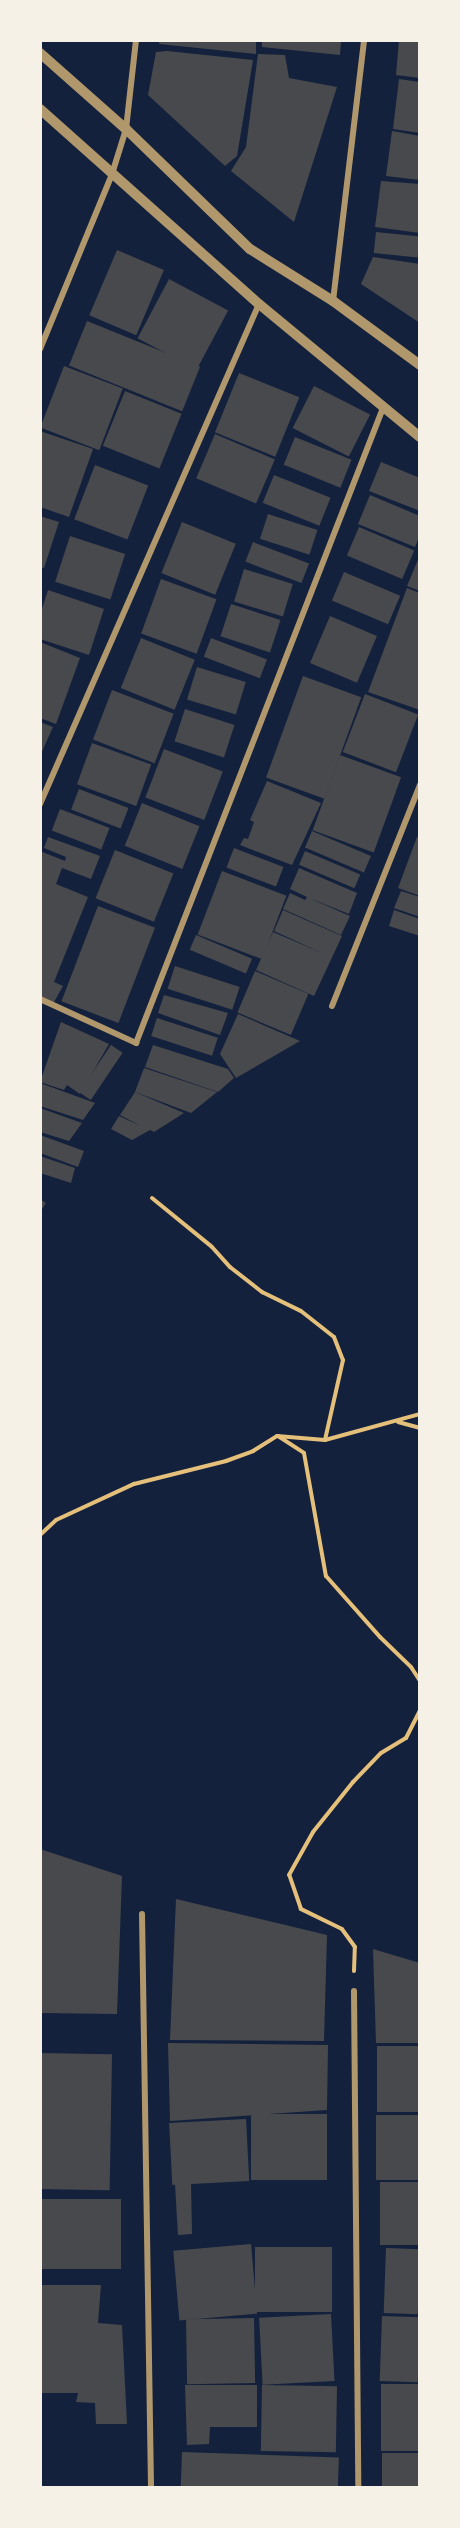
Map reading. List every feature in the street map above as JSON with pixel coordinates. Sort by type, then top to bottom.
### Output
[{"type":"street","points":[[40,350],[112,174],[126,129],[136,40]]},
{"type":"street","points":[[333,301],[364,40]]},
{"type":"street","points":[[40,53],[126,129],[250,249],[333,301],[420,365]]},
{"type":"street","points":[[40,109],[260,304],[420,437]]},
{"type":"street","points":[[40,804],[260,304]]},
{"type":"street","points":[[41,1001],[136,1043],[383,408]]},
{"type":"street","points":[[333,1006],[420,785]]},
{"type":"street","points":[[141,1914],[151,2487]]},
{"type":"street","points":[[354,1991],[358,2487]]},
{"type":"path","points":[[152,1198],[262,1292],[301,1311],[334,1337],[344,1360],[325,1440]]},
{"type":"path","points":[[40,1535],[56,1520],[134,1484],[226,1461],[253,1451],[277,1436],[325,1440],[420,1414]]},
{"type":"path","points":[[397,1422],[420,1428]]},
{"type":"path","points":[[277,1436],[304,1453],[326,1576],[380,1637],[411,1666],[420,1682]]},
{"type":"path","points":[[354,1991],[355,1947],[342,1929],[301,1909],[289,1875],[313,1832],[346,1790],[381,1753],[406,1738],[420,1711]]},
{"type":"building","points":[[160,40],[256,40],[256,54],[159,44]]},
{"type":"building","points":[[262,40],[341,40],[340,55],[262,47]]},
{"type":"building","points":[[399,40],[420,40],[420,78],[396,75]]},
{"type":"building","points":[[167,51],[253,60],[237,156],[225,166],[148,95],[156,52]]},
{"type":"building","points":[[258,54],[285,55],[289,78],[337,87],[294,222],[231,171],[246,147]]},
{"type":"building","points":[[399,79],[420,82],[420,133],[393,129]]},
{"type":"building","points":[[392,131],[420,136],[420,180],[386,176]]},
{"type":"building","points":[[381,181],[420,184],[420,233],[375,227]]},
{"type":"building","points":[[376,232],[420,237],[418,257],[374,253]]},
{"type":"building","points":[[117,250],[164,270],[136,335],[89,315]]},
{"type":"building","points":[[373,257],[420,264],[420,323],[361,284]]},
{"type":"building","points":[[169,279],[228,310],[197,370],[138,338]]},
{"type":"building","points":[[87,321],[200,367],[182,411],[69,366]]},
{"type":"building","points":[[64,366],[123,389],[99,450],[40,428]]},
{"type":"building","points":[[239,373],[299,397],[275,457],[215,432]]},
{"type":"building","points":[[314,386],[370,415],[349,456],[293,428]]},
{"type":"building","points":[[125,391],[182,414],[159,469],[103,446]]},
{"type":"building","points":[[40,431],[93,449],[69,517],[40,507]]},
{"type":"building","points":[[215,434],[275,459],[256,504],[196,478]]},
{"type":"building","points":[[295,437],[352,460],[340,488],[284,465]]},
{"type":"building","points":[[381,462],[420,478],[420,511],[369,491]]},
{"type":"building","points":[[95,465],[148,485],[127,540],[74,519]]},
{"type":"building","points":[[274,475],[331,498],[319,526],[263,503]]},
{"type":"building","points":[[370,495],[420,516],[420,535],[415,547],[358,524]]},
{"type":"building","points":[[268,514],[317,530],[309,555],[260,539]]},
{"type":"building","points":[[40,516],[59,522],[44,568],[40,567]]},
{"type":"building","points":[[182,522],[236,544],[215,595],[161,573]]},
{"type":"building","points":[[359,527],[414,550],[402,579],[347,556]]},
{"type":"building","points":[[70,536],[125,554],[110,600],[55,582]]},
{"type":"building","points":[[253,542],[309,564],[301,583],[245,562]]},
{"type":"building","points":[[420,555],[420,591],[407,586]]},
{"type":"building","points":[[244,569],[293,584],[283,616],[234,602]]},
{"type":"building","points":[[344,572],[400,596],[388,624],[332,601]]},
{"type":"building","points":[[161,579],[216,599],[197,654],[141,634]]},
{"type":"building","points":[[407,588],[420,593],[420,710],[368,692]]},
{"type":"building","points":[[48,590],[104,609],[89,655],[40,639],[40,615]]},
{"type":"building","points":[[231,604],[280,620],[270,652],[220,636]]},
{"type":"building","points":[[330,616],[377,636],[357,683],[310,663]]},
{"type":"building","points":[[141,638],[195,660],[175,710],[121,688]]},
{"type":"building","points":[[211,638],[267,660],[260,678],[204,657]]},
{"type":"building","points":[[40,642],[80,658],[56,724],[40,718]]},
{"type":"building","points":[[197,667],[246,682],[236,714],[187,700]]},
{"type":"building","points":[[303,676],[361,697],[324,799],[266,777]]},
{"type":"building","points":[[112,690],[174,714],[155,763],[93,739]]},
{"type":"building","points":[[365,694],[418,714],[396,772],[343,752]]},
{"type":"building","points":[[185,709],[234,725],[224,757],[174,741]]},
{"type":"building","points":[[40,722],[53,727],[40,756]]},
{"type":"building","points":[[92,743],[151,765],[136,806],[77,784]]},
{"type":"building","points":[[164,749],[223,772],[204,820],[145,798]]},
{"type":"building","points":[[340,755],[401,777],[374,852],[313,830]]},
{"type":"building","points":[[267,781],[321,803],[292,865],[240,845],[244,838],[248,839],[254,822],[250,820]]},
{"type":"building","points":[[79,789],[128,808],[121,829],[71,810]]},
{"type":"building","points":[[142,803],[199,826],[182,869],[125,846]]},
{"type":"building","points":[[60,809],[109,828],[101,849],[52,830]]},
{"type":"building","points":[[312,831],[371,856],[364,873],[305,848]]},
{"type":"building","points":[[48,837],[100,856],[91,879],[62,868],[56,884],[88,897],[54,982],[63,986],[53,1004],[40,1001],[40,851],[65,861],[66,857],[44,848]]},
{"type":"building","points":[[417,837],[420,837],[420,896],[398,888]]},
{"type":"building","points":[[234,848],[283,867],[276,887],[226,868]]},
{"type":"building","points":[[115,850],[173,874],[154,922],[96,898]]},
{"type":"building","points":[[305,851],[360,874],[354,888],[299,865]]},
{"type":"building","points":[[299,868],[357,893],[349,914],[309,898],[350,916],[341,935],[283,909],[290,893],[305,900],[307,897],[290,889]]},
{"type":"building","points":[[222,871],[286,896],[262,959],[198,934]]},
{"type":"building","points":[[401,891],[420,897],[420,917],[394,908]]},
{"type":"building","points":[[98,906],[155,928],[118,1023],[61,1001]]},
{"type":"building","points":[[283,910],[342,936],[314,996],[256,970],[273,932],[322,953],[274,931]]},
{"type":"building","points":[[394,910],[420,919],[420,936],[389,926]]},
{"type":"building","points":[[196,935],[252,959],[246,974],[190,950]]},
{"type":"building","points":[[175,966],[240,987],[232,1010],[168,989]]},
{"type":"building","points":[[255,971],[308,994],[291,1035],[237,1012]]},
{"type":"building","points":[[164,995],[228,1013],[220,1035],[158,1013]]},
{"type":"building","points":[[238,1014],[300,1041],[236,1078],[220,1054]]},
{"type":"building","points":[[157,1018],[218,1038],[212,1056],[151,1036]]},
{"type":"building","points":[[61,1022],[109,1044],[80,1094],[67,1085],[64,1090],[40,1082]]},
{"type":"building","points":[[111,1045],[123,1053],[91,1100],[79,1092]]},
{"type":"building","points":[[153,1045],[228,1069],[234,1078],[218,1092],[145,1067]]},
{"type":"building","points":[[144,1068],[217,1092],[191,1113],[135,1092]]},
{"type":"building","points":[[40,1083],[95,1103],[83,1120],[40,1106]]},
{"type":"building","points":[[135,1092],[184,1113],[154,1132],[150,1130],[132,1140],[111,1129],[119,1116],[141,1126],[120,1115]]},
{"type":"building","points":[[40,1108],[82,1123],[69,1141],[40,1132]]},
{"type":"building","points":[[40,1135],[84,1151],[78,1167],[40,1153]]},
{"type":"building","points":[[40,1156],[75,1168],[71,1183],[40,1173]]},
{"type":"building","points":[[40,1199],[46,1203],[40,1212]]},
{"type":"building","points":[[40,1849],[122,1876],[117,2014],[40,2013]]},
{"type":"building","points":[[176,1899],[327,1935],[324,2041],[170,2040]]},
{"type":"building","points":[[373,1949],[420,1963],[420,2043],[376,2043]]},
{"type":"building","points":[[168,2043],[328,2045],[327,2110],[170,2121]]},
{"type":"building","points":[[377,2046],[420,2046],[420,2112],[377,2112]]},
{"type":"building","points":[[40,2053],[112,2054],[110,2190],[40,2189]]},
{"type":"building","points":[[251,2114],[327,2114],[327,2180],[251,2180]]},
{"type":"building","points":[[376,2115],[420,2115],[420,2180],[376,2180]]},
{"type":"building","points":[[246,2119],[249,2181],[172,2185],[169,2123]]},
{"type":"building","points":[[380,2182],[420,2182],[420,2245],[380,2245]]},
{"type":"building","points":[[175,2184],[191,2184],[192,2234],[178,2235]]},
{"type":"building","points":[[40,2199],[121,2199],[121,2269],[40,2269]]},
{"type":"building","points":[[251,2244],[257,2314],[179,2321],[173,2251]]},
{"type":"building","points":[[255,2247],[332,2247],[332,2312],[255,2312]]},
{"type":"building","points":[[386,2248],[420,2249],[418,2314],[384,2313]]},
{"type":"building","points":[[40,2285],[101,2285],[98,2323],[122,2325],[127,2424],[96,2424],[95,2403],[76,2402],[78,2393],[40,2393]]},
{"type":"building","points":[[331,2314],[335,2381],[263,2385],[259,2318]]},
{"type":"building","points":[[382,2316],[420,2317],[418,2382],[380,2381]]},
{"type":"building","points":[[254,2318],[255,2383],[187,2384],[186,2319]]},
{"type":"building","points":[[381,2384],[420,2384],[420,2451],[381,2451]]},
{"type":"building","points":[[185,2385],[257,2385],[257,2427],[210,2427],[209,2444],[187,2445]]},
{"type":"building","points":[[262,2385],[337,2386],[336,2452],[261,2451]]},
{"type":"building","points":[[182,2452],[339,2457],[338,2488],[181,2488]]},
{"type":"building","points":[[382,2453],[420,2453],[420,2488],[382,2488]]}]
